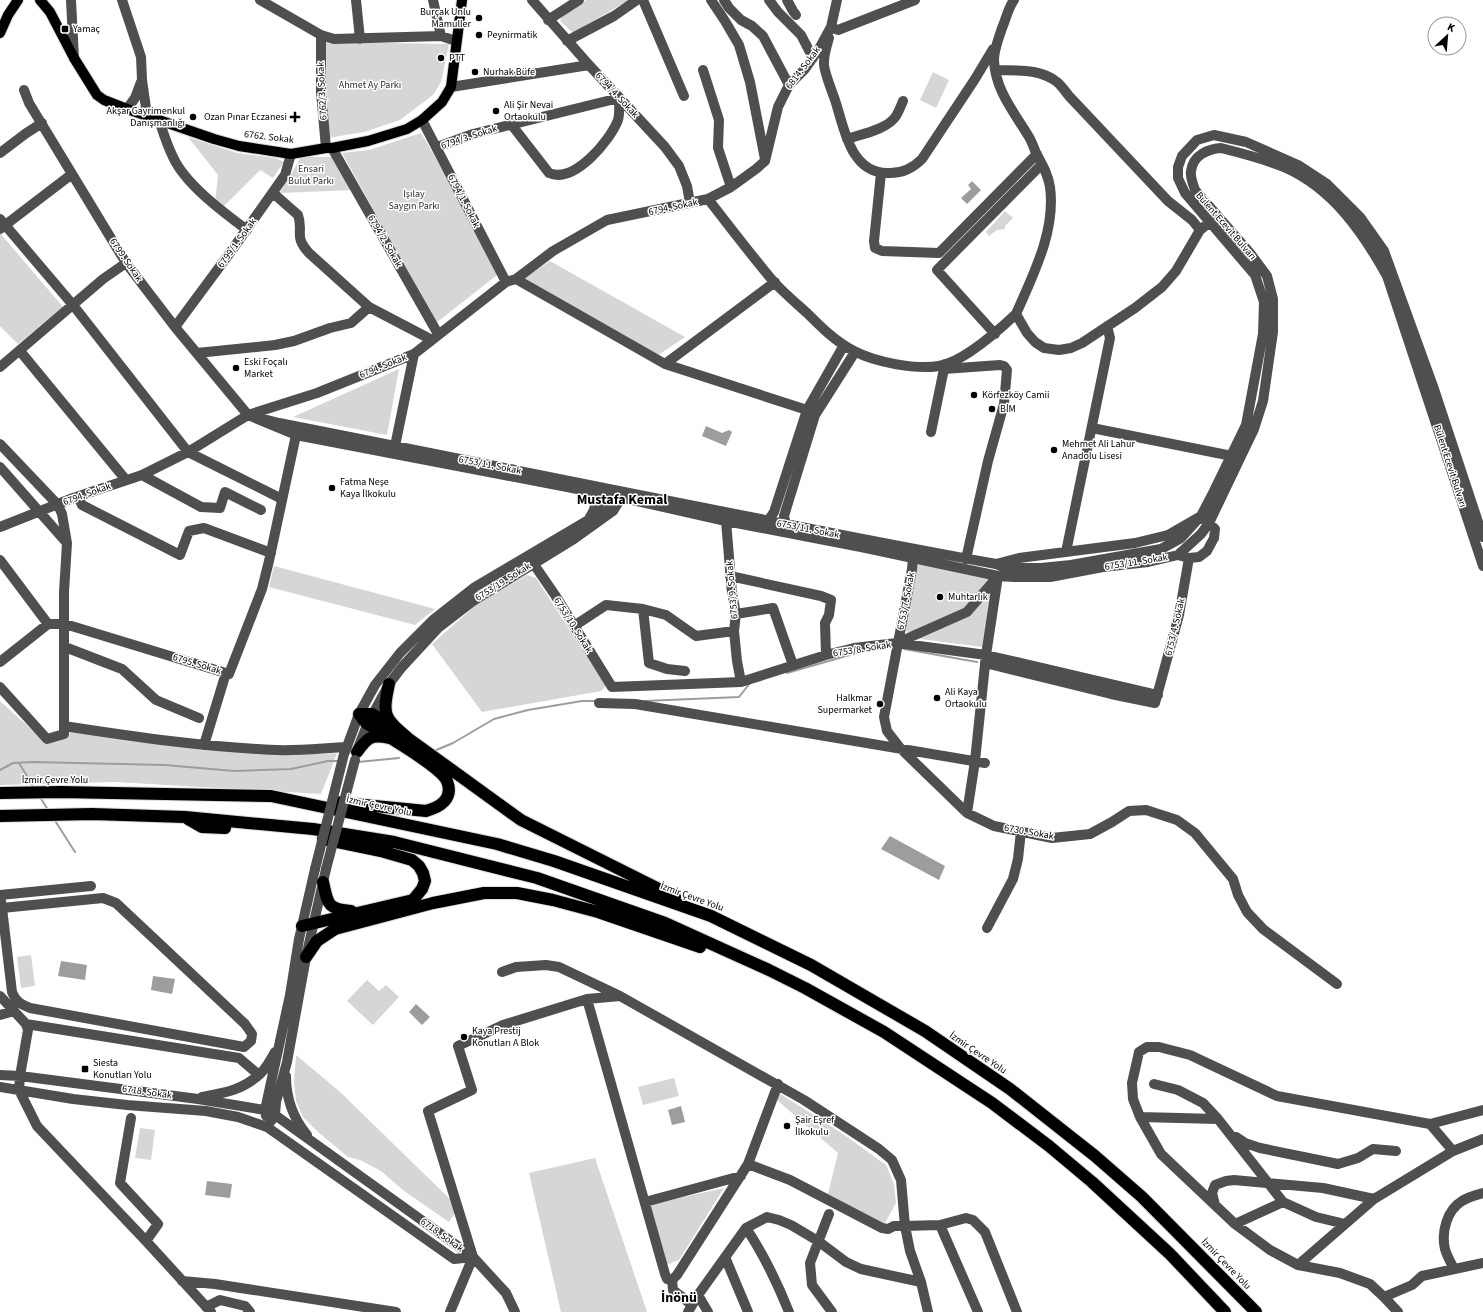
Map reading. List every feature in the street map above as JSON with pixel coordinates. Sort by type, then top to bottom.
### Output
[{"type":"highway","points":[[389,684],[384,705],[385,714],[391,725],[430,755],[521,820],[711,916]]},
{"type":"highway","points":[[271,796],[426,811],[438,807],[447,798],[449,789],[446,780],[434,768],[392,739],[370,720],[359,714]]},
{"type":"highway","points":[[370,720],[391,725]]},
{"type":"highway","points":[[351,753],[367,739],[375,736],[392,739]]},
{"type":"highway","name":"İzmir Çevre Yolu","points":[[0,793],[60,792],[271,796],[497,844],[554,861],[711,916],[811,965],[918,1027],[1010,1089],[1095,1156],[1142,1197],[1256,1312]]},
{"type":"highway","points":[[0,816],[92,814],[185,817],[313,829],[394,842],[536,878],[665,923],[805,988],[884,1032],[992,1103],[1043,1141],[1092,1182],[1165,1249],[1225,1312]]},
{"type":"highway","points":[[185,817],[202,828],[239,829],[328,840],[381,851],[412,860],[420,866],[425,881],[422,890],[413,900],[360,912],[309,926]]},
{"type":"highway","points":[[323,882],[327,899],[332,906],[338,910],[360,912]]},
{"type":"highway","points":[[309,926],[323,931],[434,903],[484,893],[517,893],[553,900],[598,912],[769,970]]},
{"type":"highway","points":[[306,957],[317,941],[335,928]]},
{"type":"main road","points":[[0,33],[8,15],[18,0]]},
{"type":"main road","name":"6762. Sokak","points":[[40,0],[50,12],[74,58],[97,95],[104,100],[239,146],[291,154],[368,141],[408,129],[422,120],[442,102],[450,87],[462,0]]},
{"type":"street","points":[[71,0],[74,58]]},
{"type":"street","points":[[122,0],[141,57],[142,80],[147,115]]},
{"type":"street","points":[[260,0],[321,35],[334,39],[441,36],[456,41]]},
{"type":"street","points":[[356,0],[360,39]]},
{"type":"street","points":[[433,0],[441,36]]},
{"type":"street","points":[[532,0],[589,65]]},
{"type":"street","points":[[567,40],[614,16],[636,0]]},
{"type":"street","points":[[643,0],[684,96]]},
{"type":"street","points":[[711,0],[739,45],[750,82],[765,161]]},
{"type":"street","points":[[724,0],[729,8],[741,20],[752,26],[763,36],[788,85]]},
{"type":"street","points":[[769,0],[778,12],[801,35],[813,58]]},
{"type":"street","points":[[787,0],[796,15]]},
{"type":"street","name":"6814. Sokak","points":[[765,161],[778,107],[788,85],[805,69],[831,27],[837,0]]},
{"type":"street","points":[[914,0],[838,30],[831,27],[824,63],[847,139],[857,158],[868,168],[881,173],[898,173],[908,170],[915,165],[927,153],[997,42]]},
{"type":"street","points":[[548,20],[575,1]]},
{"type":"street","points":[[931,432],[945,366],[995,334],[1016,314],[1039,261],[1050,215],[1050,186],[1042,164],[1029,138],[1003,96],[995,70],[994,59],[997,42],[1011,1]]},
{"type":"street","name":"6762/3. Sokak","points":[[321,35],[321,92],[329,148]]},
{"type":"street","name":"6794/4. Sokak","points":[[450,87],[589,65],[665,147],[679,166],[687,186],[690,203]]},
{"type":"street","points":[[703,70],[719,120],[718,148],[731,187]]},
{"type":"street","points":[[995,70],[1036,72],[1046,75],[1057,82],[1168,201],[1192,220],[1200,230]]},
{"type":"street","points":[[127,109],[135,98],[142,80]]},
{"type":"street","name":"6799. Sokak","points":[[24,90],[29,103],[126,263],[175,327],[248,415]]},
{"type":"street","points":[[512,124],[550,174],[556,176],[567,174],[582,165],[606,141],[619,118],[619,98]]},
{"type":"street","name":"6794/3. Sokak","points":[[437,147],[473,134],[619,98]]},
{"type":"street","points":[[847,139],[891,122],[897,115],[903,101]]},
{"type":"street","points":[[159,120],[173,158],[182,171],[205,196],[247,230]]},
{"type":"street","name":"6794/1. Sokak","points":[[422,120],[511,281]]},
{"type":"street","points":[[0,153],[42,123]]},
{"type":"street","name":"Bülent Ecevit Bulvarı","points":[[1178,555],[1201,534],[1205,519],[1236,457],[1254,429],[1262,402],[1273,332],[1273,299],[1267,276],[1250,253],[1186,193],[1178,178],[1178,167],[1182,156],[1197,140],[1214,135],[1246,142],[1298,165],[1327,184],[1360,217],[1384,251],[1434,389],[1483,537]]},
{"type":"street","name":"6794/2. Sokak","points":[[329,148],[435,337]]},
{"type":"street","name":"Bülent Ecevit Bulvarı","points":[[1214,218],[1194,190],[1190,170],[1195,160],[1204,152],[1211,149],[1221,148],[1286,168],[1319,188],[1345,213],[1371,247],[1387,276],[1483,566]]},
{"type":"street","name":"6799/1. Sokak","points":[[175,327],[286,175],[291,154]]},
{"type":"street","points":[[881,173],[874,241],[875,248],[882,251],[939,253],[1037,154]]},
{"type":"street","name":"6794. Sokak","points":[[0,527],[78,497],[142,475],[188,452],[248,415],[317,393],[414,354],[553,251],[607,220],[708,199],[731,187],[765,161]]},
{"type":"street","points":[[995,334],[937,270],[1042,164]]},
{"type":"street","points":[[72,174],[2,224],[73,305],[188,452],[282,499]]},
{"type":"street","points":[[273,193],[298,215],[300,220],[299,235],[301,244],[369,307],[435,337]]},
{"type":"street","points":[[708,199],[775,282],[824,329],[855,352],[901,365],[923,367],[1000,365],[1004,366],[1007,370],[1004,404],[988,461],[966,559]]},
{"type":"street","points":[[1016,314],[1026,333],[1044,348],[1059,350],[1071,348],[1082,343],[1162,287],[1176,271],[1200,230],[1214,218]]},
{"type":"street","points":[[0,368],[103,279],[126,263]]},
{"type":"street","points":[[511,281],[665,364],[811,412]]},
{"type":"street","points":[[665,364],[775,282]]},
{"type":"street","points":[[197,353],[275,345],[294,341],[330,328],[351,323],[369,307]]},
{"type":"street","points":[[1066,552],[1110,338],[1107,326]]},
{"type":"street","points":[[768,521],[774,512],[811,412],[844,345]]},
{"type":"street","points":[[20,351],[126,480]]},
{"type":"street","points":[[786,524],[784,516],[811,412],[855,352]]},
{"type":"street","points":[[395,446],[414,354]]},
{"type":"street","name":"6753/11. Sokak","points":[[248,415],[296,435],[588,491],[615,493],[634,501],[726,521],[998,576],[1014,578],[1050,577],[1148,562],[1178,555],[1189,558]]},
{"type":"street","name":"6753/11. Sokak","points":[[248,415],[279,423],[615,493],[996,564],[1005,568],[1041,568],[1071,565],[1161,549],[1181,538],[1205,519]]},
{"type":"street","points":[[1092,428],[1236,457]]},
{"type":"street","name":"6795. Sokak","points":[[48,624],[65,624],[229,674],[262,589],[296,435]]},
{"type":"street","points":[[0,444],[58,505],[62,514],[67,543],[64,592],[64,734],[46,739],[0,687]]},
{"type":"street","points":[[0,467],[67,543]]},
{"type":"street","points":[[142,475],[202,507],[220,508],[225,492],[260,510]]},
{"type":"street","points":[[588,491],[596,501],[594,512],[588,519]]},
{"type":"street","points":[[613,511],[618,503],[615,493]]},
{"type":"street","points":[[267,1127],[265,1110],[279,1047],[309,926],[323,882],[359,714],[375,685],[400,653],[433,620],[475,587],[595,516],[615,493]]},
{"type":"street","points":[[78,497],[82,505],[180,555],[189,531],[204,528],[271,553]]},
{"type":"street","name":"6753/19. Sokak","points":[[351,753],[389,684],[402,667],[438,628],[473,600],[574,539],[622,505],[634,501]]},
{"type":"street","points":[[996,564],[1018,558],[1135,543],[1168,535],[1205,519],[1215,529],[1214,538],[1207,551],[1199,557],[1189,558]]},
{"type":"street","name":"6753/9. Sokak","points":[[726,521],[730,576],[736,614],[734,631],[741,682]]},
{"type":"street","name":"6753/7. Sokak","points":[[897,643],[913,558]]},
{"type":"street","name":"6753/4. Sokak","points":[[1158,695],[1179,615],[1189,558]]},
{"type":"street","points":[[0,560],[48,624],[0,662]]},
{"type":"street","name":"6753/10. Sokak","points":[[533,563],[612,687]]},
{"type":"street","points":[[730,576],[821,596],[831,600],[829,615],[825,622],[826,654]]},
{"type":"street","points":[[897,643],[967,612],[998,576]]},
{"type":"street","points":[[967,813],[980,762],[985,659],[998,576]]},
{"type":"street","points":[[574,626],[606,605],[643,609],[666,615],[696,636],[734,631]]},
{"type":"street","points":[[736,614],[773,608],[793,665]]},
{"type":"street","points":[[643,609],[649,663],[666,669],[686,671]]},
{"type":"street","name":"6753/8. Sokak","points":[[612,687],[741,682],[826,654],[854,648],[897,643],[985,659],[1158,695]]},
{"type":"street","name":"6730. Sokak","points":[[897,643],[884,717],[887,731],[901,749],[967,813],[994,826],[1052,838],[1090,834],[1129,811],[1146,810],[1176,820],[1195,833],[1228,873],[1247,912],[1263,930],[1337,984]]},
{"type":"street","points":[[65,647],[122,669],[156,700],[199,718]]},
{"type":"street","points":[[204,745],[226,673]]},
{"type":"street","points":[[599,703],[635,704],[980,762]]},
{"type":"street","points":[[64,726],[204,745],[351,753]]},
{"type":"street","points":[[267,1127],[275,1115],[306,957],[315,869],[351,753]]},
{"type":"street","points":[[987,928],[1013,879],[1018,859],[1022,831]]},
{"type":"street","points":[[2,908],[104,898],[116,903],[245,1024],[252,1034],[251,1041],[244,1047],[30,1008],[20,1004],[15,999],[12,992],[0,895],[92,886]]},
{"type":"street","points":[[502,972],[516,966],[546,966],[560,968],[620,996],[778,1084],[879,1149],[892,1160],[900,1180],[905,1226],[910,1251],[921,1282],[928,1312]]},
{"type":"street","points":[[0,996],[26,1024],[28,1030],[20,1076],[20,1090],[37,1126],[208,1309],[220,1300],[245,1306],[250,1312]]},
{"type":"street","points":[[515,1312],[506,1293],[473,1257],[428,1111],[472,1090],[458,1046],[503,1025],[587,1000],[620,996]]},
{"type":"street","points":[[587,1000],[665,1274],[667,1279],[672,1280]]},
{"type":"street","points":[[0,1015],[14,1011]]},
{"type":"street","points":[[26,1024],[239,1058],[259,1075]]},
{"type":"street","points":[[192,1098],[216,1095],[243,1087],[262,1072],[279,1047]]},
{"type":"street","points":[[1398,1312],[1370,1284],[1340,1273],[1298,1265],[1270,1250],[1235,1224],[1161,1154],[1140,1117],[1133,1099],[1132,1083],[1139,1052],[1148,1047],[1159,1047],[1190,1055],[1277,1096],[1430,1124],[1483,1110]]},
{"type":"street","points":[[286,1062],[286,1088],[293,1114],[302,1129],[314,1144]]},
{"type":"street","name":"6718. Sokak","points":[[0,1075],[20,1076],[192,1098],[265,1110],[275,1115],[473,1257]]},
{"type":"street","points":[[672,1280],[677,1275],[748,1164],[778,1084]]},
{"type":"street","points":[[1154,1084],[1178,1090],[1203,1103],[1229,1132],[1283,1202],[1316,1217],[1345,1224]]},
{"type":"street","name":"6718. Sokak","points":[[0,1087],[96,1102],[206,1111],[238,1117],[267,1127],[454,1259],[473,1257]]},
{"type":"street","points":[[1140,1117],[1218,1119]]},
{"type":"street","points":[[131,1118],[120,1183],[158,1224],[146,1241]]},
{"type":"street","points":[[1430,1124],[1454,1151]]},
{"type":"street","points":[[1229,1132],[1245,1142],[1260,1148],[1338,1164],[1358,1158],[1374,1149],[1396,1151]]},
{"type":"street","points":[[1298,1265],[1374,1199],[1454,1151],[1483,1139]]},
{"type":"street","points":[[748,1164],[790,1180],[882,1228],[888,1229],[894,1226],[940,1225],[966,1218],[977,1223],[985,1232],[1018,1312]]},
{"type":"street","points":[[645,1202],[741,1176]]},
{"type":"street","points":[[1215,1205],[1212,1193],[1215,1185],[1234,1180],[1323,1188],[1374,1199]]},
{"type":"street","points":[[1454,1269],[1445,1249],[1445,1227],[1448,1217],[1454,1208],[1462,1201],[1483,1193]]},
{"type":"street","points":[[1235,1224],[1283,1202]]},
{"type":"street","points":[[829,1214],[810,1263],[812,1285],[832,1312]]},
{"type":"street","points":[[672,1280],[673,1290],[690,1308],[746,1228],[766,1217],[792,1225],[818,1241],[846,1262],[860,1269],[921,1282]]},
{"type":"street","points":[[940,1225],[978,1312]]},
{"type":"street","points":[[746,1228],[761,1251],[789,1312]]},
{"type":"street","points":[[450,1312],[473,1257]]},
{"type":"street","points":[[725,1257],[748,1312]]},
{"type":"street","points":[[1384,1297],[1412,1285],[1422,1276],[1483,1263]]},
{"type":"street","points":[[182,1281],[215,1284],[396,1312]]},
{"type":"street","points":[[698,1295],[708,1312]]},
{"type":"green space","points":[[586,0],[629,0],[573,33],[560,21],[562,16]]},
{"type":"green space","name":"Ahmet Ay Parkı","points":[[324,42],[449,44],[441,82],[433,95],[400,120],[364,132],[328,138]]},
{"type":"green space","points":[[933,72],[949,80],[936,108],[920,100]]},
{"type":"green space","name":"Işılay Saygın Parkı","points":[[421,133],[450,182],[497,275],[436,323],[342,153],[369,150]]},
{"type":"green space","points":[[188,137],[237,153],[276,158],[284,162],[273,178],[260,170],[222,208],[215,202],[218,175]]},
{"type":"green space","name":"Ensari Bulut Parkı","points":[[301,157],[334,157],[352,190],[280,193]]},
{"type":"green space","points":[[1005,211],[1013,218],[1005,226],[1005,229],[997,230],[989,236],[986,232]]},
{"type":"green space","points":[[0,233],[63,307],[18,344],[0,326]]},
{"type":"green space","points":[[550,261],[685,337],[657,356],[525,278]]},
{"type":"green space","points":[[399,369],[387,435],[293,417]]},
{"type":"green space","points":[[917,564],[993,578],[982,647],[921,639],[903,629]]},
{"type":"green space","points":[[274,566],[435,609],[415,625],[269,587]]},
{"type":"green space","points":[[527,575],[536,578],[606,686],[601,691],[482,712],[432,644],[477,604]]},
{"type":"green space","points":[[0,701],[44,741],[68,737],[71,729],[207,750],[326,754],[337,753],[321,794],[116,782],[0,785]]},
{"type":"green space","points":[[31,955],[35,986],[21,988],[17,957]]},
{"type":"green space","points":[[367,980],[379,991],[386,985],[399,997],[373,1025],[347,1001]]},
{"type":"green space","points":[[296,1055],[339,1091],[452,1201],[455,1213],[449,1222],[404,1191],[381,1171],[360,1160],[348,1157],[318,1132],[303,1117],[296,1101],[294,1082]]},
{"type":"green space","points":[[674,1078],[679,1096],[643,1105],[638,1087]]},
{"type":"green space","points":[[779,1093],[843,1134],[886,1165],[894,1184],[896,1203],[884,1225],[828,1194],[838,1153],[777,1100]]},
{"type":"green space","points":[[140,1128],[155,1130],[151,1160],[135,1158]]},
{"type":"green space","points":[[595,1158],[647,1312],[561,1312],[529,1173]]},
{"type":"green space","points":[[724,1188],[679,1260],[666,1265],[648,1205]]},
{"type":"shaded area","points":[[972,181],[981,190],[967,204],[961,198],[971,189],[968,185]]},
{"type":"shaded area","points":[[706,426],[722,433],[729,430],[732,432],[726,446],[702,436]]},
{"type":"shaded area","points":[[890,836],[945,866],[939,880],[881,849]]},
{"type":"shaded area","points":[[61,961],[87,965],[85,980],[58,976]]},
{"type":"shaded area","points":[[153,976],[175,979],[172,994],[151,990]]},
{"type":"shaded area","points":[[416,1004],[430,1017],[422,1025],[409,1012]]},
{"type":"shaded area","points":[[681,1106],[685,1122],[672,1125],[668,1110]]},
{"type":"shaded area","points":[[207,1181],[232,1184],[230,1198],[205,1195]]},
{"type":"waterway","points":[[904,649],[977,662]]},
{"type":"waterway","points":[[787,673],[860,652]]},
{"type":"waterway","points":[[644,701],[739,697],[750,683]]},
{"type":"waterway","points":[[434,751],[453,743],[494,719],[528,710],[582,701],[597,701]]},
{"type":"waterway","points":[[358,762],[399,758]]},
{"type":"waterway","points":[[0,770],[13,763],[33,762],[165,765],[234,771],[291,769],[328,761],[340,761]]},
{"type":"waterway","points":[[19,763],[34,788]]},
{"type":"waterway","points":[[40,797],[48,810]]},
{"type":"waterway","points":[[54,819],[75,852]]},
{"type":"place","name":"Burçak Unlu Mamuller","points":[[479,18]]},
{"type":"place","name":"Yamaç","points":[[65,29]]},
{"type":"place","name":"Peynirmatik","points":[[479,35]]},
{"type":"place","name":"PTT","points":[[441,58]]},
{"type":"place","name":"Nurhak Büfe","points":[[475,72]]},
{"type":"place","name":"Ali Şir Nevai Ortaokulu","points":[[496,111]]},
{"type":"place","name":"Akşar Gayrimenkul Danışmanlığı","points":[[193,117]]},
{"type":"place","name":"Ozan Pınar Eczanesi","points":[[295,117]]},
{"type":"place","name":"Eski Foçalı Market","points":[[236,368]]},
{"type":"place","name":"Körfezköy Camii","points":[[974,395]]},
{"type":"place","name":"BİM","points":[[992,409]]},
{"type":"place","name":"Mehmet Ali Lahur Anadolu Lisesi","points":[[1054,450]]},
{"type":"place","name":"Fatma Neşe Kaya İlkokulu","points":[[332,488]]},
{"type":"place","name":"Muhtarlık","points":[[940,597]]},
{"type":"place","name":"Ali Kaya Ortaokulu","points":[[937,698]]},
{"type":"place","name":"Halkmar Supermarket","points":[[880,704]]},
{"type":"place","name":"Kaya Prestij Konutları A Blok","points":[[464,1037]]},
{"type":"place","name":"Siesta Konutları Yolu","points":[[85,1069]]},
{"type":"place","name":"Şair Eşref İlkokulu","points":[[787,1126]]},
{"type":"district","name":"Mustafa Kemal","points":[[622,500]]},
{"type":"district","name":"İnönü","points":[[679,1298]]}]
